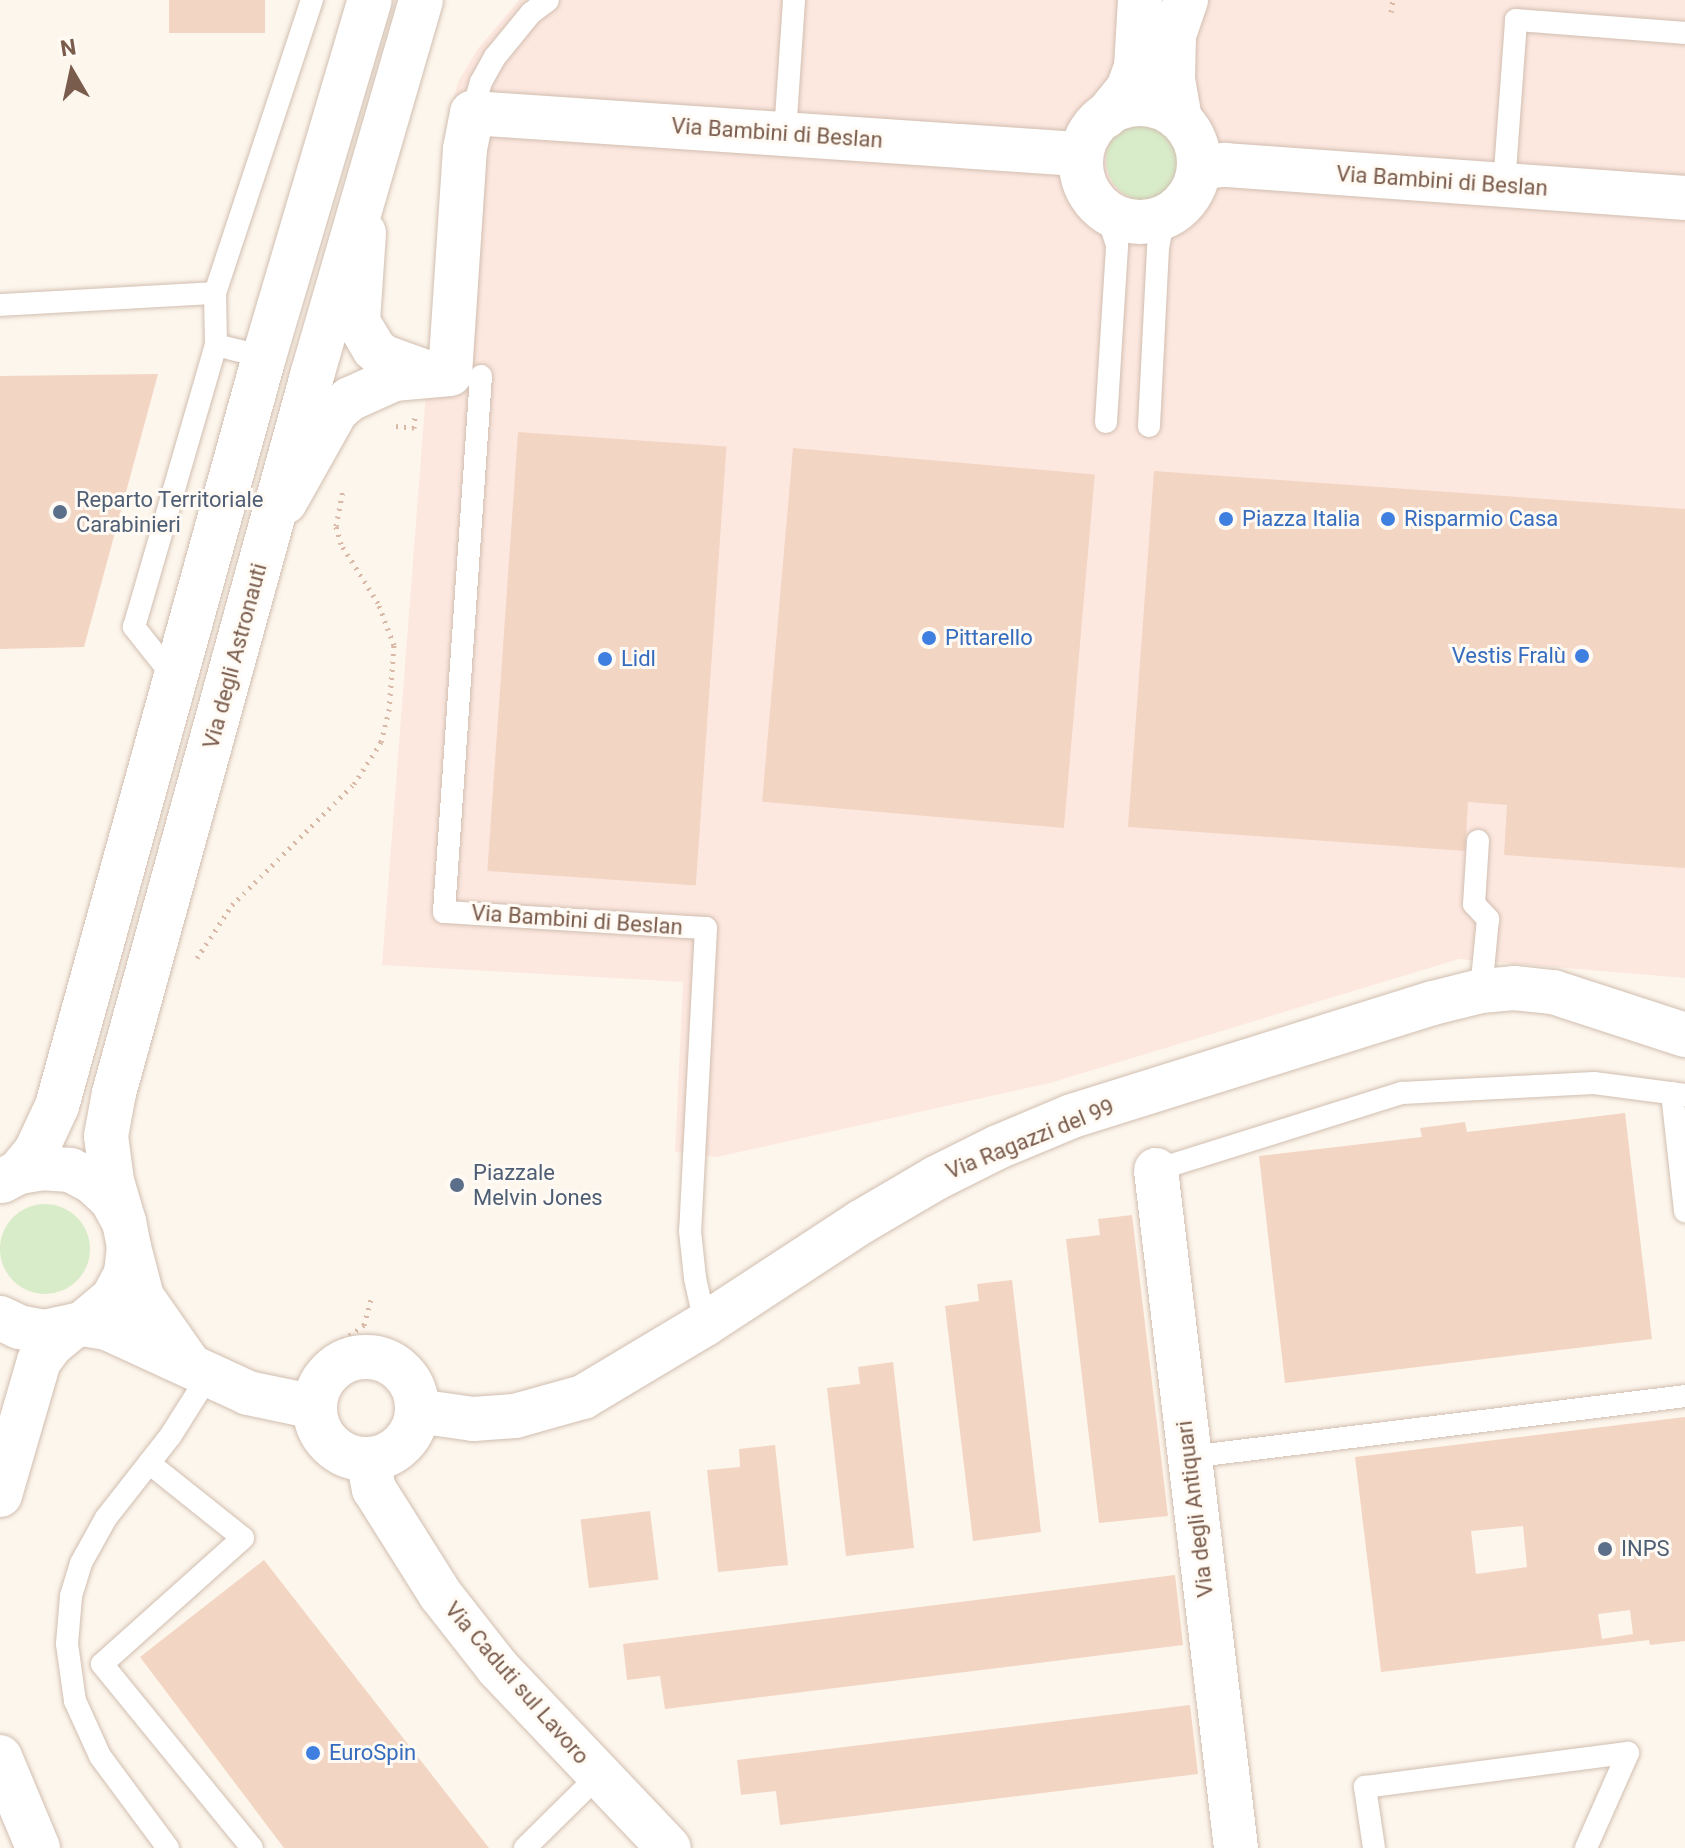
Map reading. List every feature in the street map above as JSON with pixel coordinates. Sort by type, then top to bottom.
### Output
[{"type":"street","points":[[7,1178],[36,1151],[57,1106],[177,681],[264,357],[370,0]]},
{"type":"street","name":"Via degli Astronauti","points":[[199,1370],[142,1297],[108,1158],[106,1136],[109,1114],[270,530],[421,0]]},
{"type":"street","points":[[1106,116],[1135,104],[1165,110],[1180,119],[1191,133],[1200,167],[1189,198],[1164,218],[1144,222],[1125,221],[1106,212],[1086,188],[1081,157],[1085,141],[1128,89],[1136,67],[1140,0]]},
{"type":"street","points":[[1180,119],[1173,80],[1174,35],[1186,0]]},
{"type":"street","points":[[270,530],[336,411],[363,390],[424,374],[450,374],[465,149],[472,113]]},
{"type":"street","name":"Via Bambini di Beslan","points":[[472,113],[1063,153],[1081,157]]},
{"type":"street","name":"Via Bambini di Beslan","points":[[1200,167],[1225,165],[1685,198]]},
{"type":"street","points":[[369,180],[358,322],[374,349],[384,357],[424,374]]},
{"type":"street","name":"Via Ragazzi del 99","points":[[417,1411],[473,1419],[515,1416],[583,1397],[705,1324],[861,1222],[936,1178],[998,1147],[1072,1116],[1481,991],[1514,988],[1553,992],[1685,1035]]},
{"type":"street","points":[[0,1495],[39,1361],[51,1345],[113,1298],[126,1274],[126,1235],[112,1200],[93,1182],[70,1170],[44,1168],[7,1178]]},
{"type":"street","name":"Via degli Antiquari","points":[[1156,1170],[1236,1848]]},
{"type":"street","points":[[0,1318],[19,1327],[44,1332],[76,1326],[107,1328],[248,1393],[315,1407]]},
{"type":"street","points":[[368,1357],[398,1368],[416,1395],[417,1411],[407,1439],[383,1456],[368,1459],[337,1450],[325,1438],[315,1407],[326,1377],[337,1366],[368,1357]]},
{"type":"street","name":"Via Caduti sul Lavoro","points":[[368,1459],[374,1489],[440,1594],[498,1668],[669,1848]]},
{"type":"street","points":[[0,1757],[38,1848]]},
{"type":"lane","points":[[177,681],[134,627],[216,345],[215,293],[312,0]]},
{"type":"lane","points":[[472,113],[481,82],[495,57],[531,13],[548,0]]},
{"type":"lane","points":[[785,133],[794,0]]},
{"type":"lane","points":[[1504,185],[1516,20],[1685,33]]},
{"type":"lane","points":[[1106,212],[1117,245],[1106,422]]},
{"type":"lane","points":[[1149,426],[1158,248],[1164,218]]},
{"type":"lane","points":[[0,305],[215,293]]},
{"type":"lane","points":[[216,345],[264,357]]},
{"type":"lane","name":"Via Bambini di Beslan","points":[[481,376],[444,912],[706,928],[690,1231],[695,1278],[705,1324]]},
{"type":"lane","points":[[1478,841],[1474,904],[1488,919],[1481,991]]},
{"type":"lane","points":[[1156,1170],[1402,1093],[1594,1083],[1679,1094],[1685,1211]]},
{"type":"lane","points":[[168,1848],[100,1756],[75,1701],[67,1644],[71,1596],[81,1563],[106,1518],[149,1463],[199,1370]]},
{"type":"lane","points":[[1189,1457],[1685,1396]]},
{"type":"lane","points":[[70,1666],[102,1664],[243,1538],[149,1463]]},
{"type":"lane","points":[[102,1664],[252,1848]]},
{"type":"lane","points":[[1374,1848],[1365,1787],[1628,1753],[1586,1848]]},
{"type":"lane","points":[[525,1848],[598,1776]]},
{"type":"path","points":[[1391,12],[1393,0]]},
{"type":"path","points":[[385,429],[414,428],[424,374]]},
{"type":"path","points":[[196,960],[232,905],[354,784],[381,742],[389,711],[394,645],[378,603],[341,544],[336,526],[346,479]]},
{"type":"path","points":[[308,1364],[364,1325],[371,1298]]},
{"type":"shaded area","points":[[519,0],[1685,0],[1685,978],[1459,959],[1050,1083],[717,1157],[675,1152],[683,982],[382,965],[446,132],[458,82],[477,50]]},
{"type":"green space","points":[[1147,119],[1163,122],[1176,131],[1185,144],[1188,160],[1185,176],[1176,189],[1163,198],[1147,201],[1131,198],[1118,189],[1109,176],[1106,160],[1109,144],[1118,131],[1131,122]]},
{"type":"green space","points":[[45,1204],[62,1208],[77,1217],[86,1232],[90,1249],[86,1266],[77,1281],[62,1290],[45,1294],[28,1290],[13,1281],[4,1266],[0,1249],[4,1232],[13,1217],[28,1208]]},
{"type":"building","points":[[169,0],[265,0],[265,33],[169,33]]},
{"type":"building","name":"Reparto Territoriale Carabinieri","points":[[158,374],[84,647],[0,649],[0,376]]},
{"type":"building","name":"Lidl","points":[[518,432],[726,447],[696,886],[487,871]]},
{"type":"building","name":"Pittarello","points":[[793,448],[1095,474],[1064,828],[762,802]]},
{"type":"building","points":[[1154,471],[1685,509],[1685,868],[1504,855],[1507,805],[1468,802],[1465,851],[1128,827]]},
{"type":"building","points":[[1625,1113],[1652,1339],[1285,1383],[1259,1156],[1422,1137],[1420,1128],[1465,1122],[1467,1132]]},
{"type":"building","points":[[1132,1215],[1168,1516],[1099,1523],[1066,1239],[1100,1235],[1098,1219]]},
{"type":"building","points":[[1012,1280],[1041,1532],[973,1541],[945,1306],[979,1301],[977,1284]]},
{"type":"building","points":[[893,1362],[914,1548],[846,1556],[827,1388],[860,1384],[858,1367]]},
{"type":"building","name":"INPS","points":[[1685,1417],[1685,1641],[1650,1645],[1649,1640],[1381,1672],[1355,1457]],"holes":[[[1523,1526],[1527,1567],[1476,1574],[1471,1531]],[[1630,1610],[1633,1634],[1602,1639],[1598,1614]]]},
{"type":"building","points":[[775,1445],[788,1565],[718,1572],[707,1470],[740,1467],[739,1449]]},
{"type":"building","points":[[650,1511],[658,1579],[589,1588],[581,1520]]},
{"type":"building","name":"EuroSpin","points":[[264,1560],[489,1848],[284,1848],[140,1657]]},
{"type":"building","points":[[1175,1575],[1183,1645],[665,1709],[660,1676],[627,1680],[623,1644]]},
{"type":"building","points":[[1190,1705],[1198,1774],[780,1825],[776,1791],[741,1795],[737,1760]]},
{"type":"place","name":"Reparto Territoriale Carabinieri","points":[[60,512]]},
{"type":"place","name":"Piazza Italia","points":[[1226,519]]},
{"type":"place","name":"Risparmio Casa","points":[[1388,519]]},
{"type":"place","name":"Pittarello","points":[[929,638]]},
{"type":"place","name":"Vestis Fralù","points":[[1582,656]]},
{"type":"place","name":"Lidl","points":[[605,659]]},
{"type":"place","name":"Piazzale Melvin Jones","points":[[457,1185]]},
{"type":"place","name":"INPS","points":[[1605,1549]]},
{"type":"place","name":"EuroSpin","points":[[313,1753]]}]
